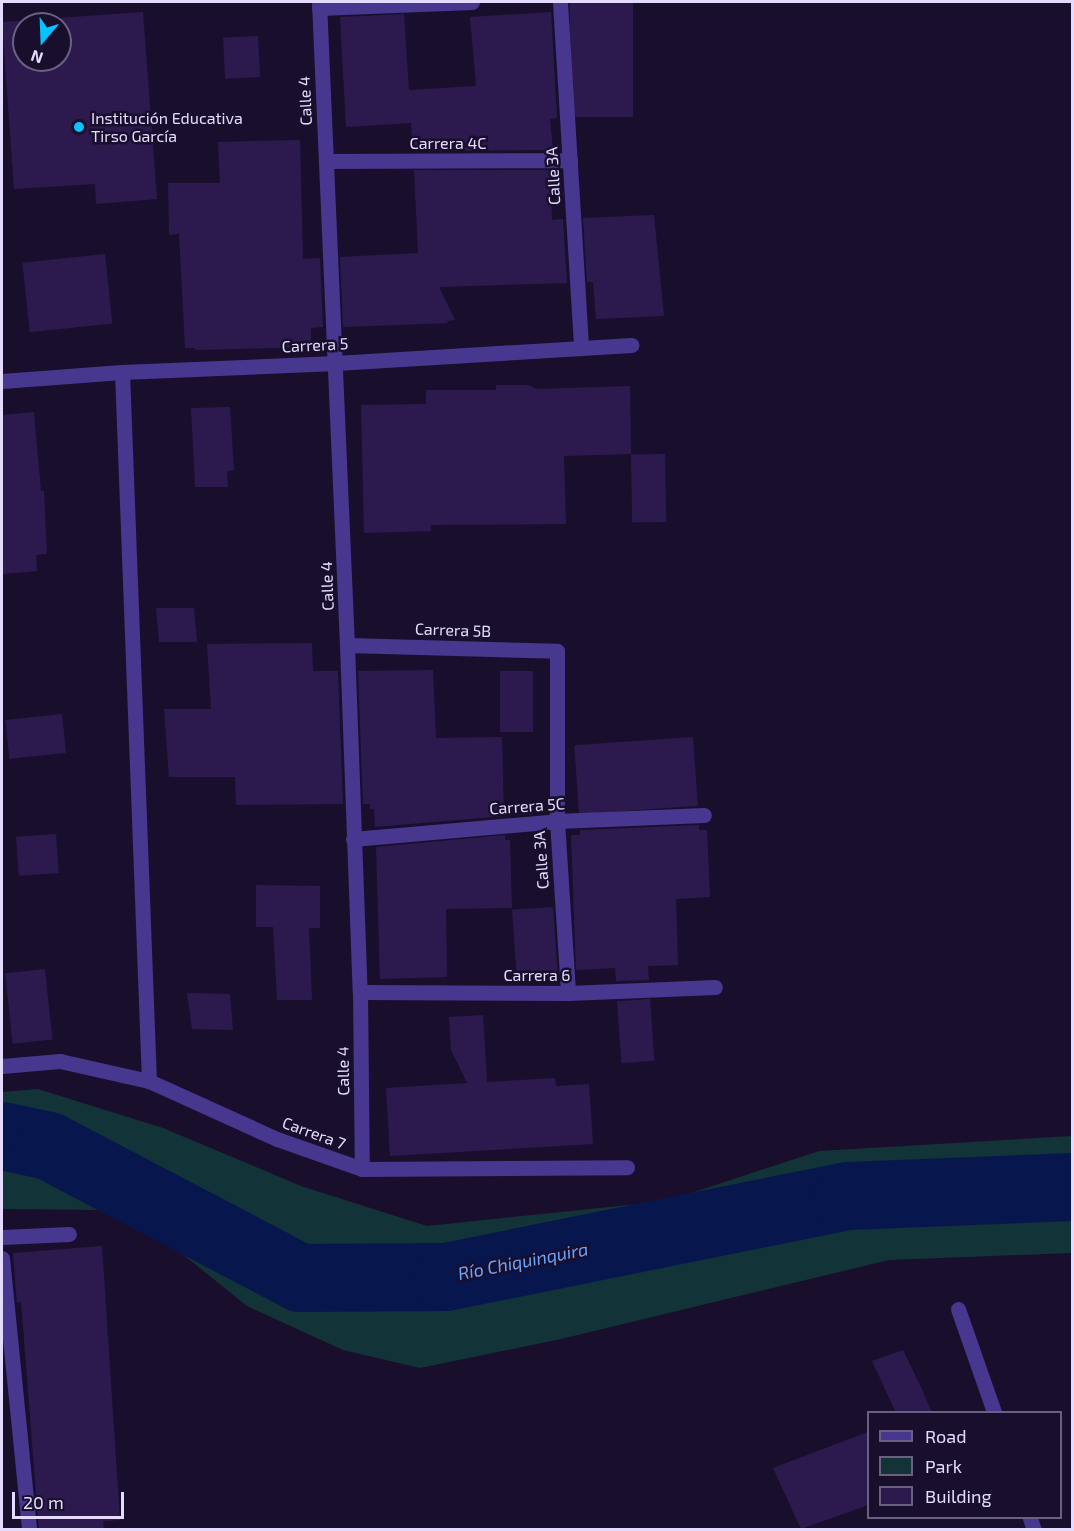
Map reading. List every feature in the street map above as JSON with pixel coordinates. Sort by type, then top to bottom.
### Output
[{"type":"street","points":[[319,5],[472,2]]},
{"type":"street","name":"Calle 3A","points":[[560,2],[581,348]]},
{"type":"street","name":"Calle 4","points":[[319,5],[336,363],[360,992],[362,1169]]},
{"type":"street","name":"Carrera 4C","points":[[326,161],[570,160]]},
{"type":"street","name":"Carrera 5","points":[[2,381],[122,372],[336,363],[631,345]]},
{"type":"street","points":[[122,372],[149,1081]]},
{"type":"street","name":"Carrera 5B","points":[[347,645],[557,651]]},
{"type":"street","name":"Calle 3A","points":[[557,651],[557,821],[568,993]]},
{"type":"street","name":"Carrera 5C","points":[[353,839],[557,821],[704,816]]},
{"type":"street","name":"Carrera 6","points":[[360,992],[568,993],[715,987]]},
{"type":"street","name":"Carrera 7","points":[[2,1066],[60,1061],[149,1081],[277,1139],[362,1169],[627,1167]]},
{"type":"street","points":[[2,1237],[69,1234]]},
{"type":"street","points":[[2,1258],[29,1530]]},
{"type":"street","points":[[958,1309],[992,1411]]},
{"type":"green space","points":[[38,1089],[163,1128],[301,1186],[427,1226],[667,1201],[819,1151],[1072,1136],[1072,1253],[889,1260],[561,1339],[420,1368],[343,1350],[247,1306],[160,1236],[97,1210],[2,1209],[2,1092]]},
{"type":"building","points":[[570,2],[633,2],[633,117],[570,117]]},
{"type":"building","points":[[143,12],[157,199],[96,204],[95,184],[14,189],[2,22],[12,21],[12,72],[72,72],[72,17]]},
{"type":"building","points":[[551,12],[557,118],[550,119],[553,150],[413,151],[411,123],[346,127],[340,17],[404,14],[409,90],[476,86],[470,17]]},
{"type":"building","points":[[258,36],[260,77],[225,79],[223,38]]},
{"type":"building","points":[[300,140],[303,259],[320,258],[323,327],[311,328],[311,347],[195,350],[195,348],[185,348],[179,234],[169,235],[168,183],[220,183],[218,142]]},
{"type":"building","points":[[414,170],[550,170],[552,220],[563,219],[567,283],[439,287],[455,320],[447,321],[448,323],[343,327],[340,257],[418,253]]},
{"type":"building","points":[[654,215],[664,316],[596,319],[593,282],[587,282],[583,218]]},
{"type":"building","points":[[105,254],[112,324],[30,332],[22,263]]},
{"type":"building","points":[[496,385],[528,385],[537,389],[630,386],[631,454],[564,456],[566,524],[431,525],[431,531],[364,533],[361,405],[426,404],[426,390],[496,390]]},
{"type":"building","points":[[230,407],[234,470],[227,471],[228,487],[195,487],[191,408]]},
{"type":"building","points":[[34,412],[41,491],[44,491],[47,554],[36,555],[37,571],[2,574],[2,415]]},
{"type":"building","points":[[665,454],[666,522],[632,523],[631,455]]},
{"type":"building","points":[[156,608],[194,608],[197,642],[159,642]]},
{"type":"building","points":[[312,643],[313,671],[338,671],[343,804],[236,805],[235,777],[169,777],[164,709],[211,709],[207,644]]},
{"type":"building","points":[[433,670],[436,738],[502,737],[504,816],[375,827],[374,809],[370,809],[370,804],[363,804],[358,671]]},
{"type":"building","points":[[500,671],[533,671],[533,732],[500,732]]},
{"type":"building","points":[[62,714],[66,753],[9,759],[5,720]]},
{"type":"building","points":[[693,737],[698,806],[579,814],[574,745]]},
{"type":"building","points":[[699,825],[699,830],[707,830],[710,897],[676,899],[678,965],[648,966],[649,980],[616,981],[615,968],[576,970],[571,835],[580,835],[580,830]]},
{"type":"building","points":[[56,834],[59,873],[19,876],[16,837]]},
{"type":"building","points":[[505,835],[505,840],[510,840],[512,908],[446,909],[447,977],[380,979],[376,847]]},
{"type":"building","points":[[256,885],[320,886],[320,928],[309,928],[312,1000],[277,1000],[273,927],[256,927]]},
{"type":"building","points":[[553,907],[558,972],[517,975],[512,910]]},
{"type":"building","points":[[45,969],[52,1040],[13,1044],[5,973]]},
{"type":"building","points":[[187,993],[230,994],[233,1030],[192,1029]]},
{"type":"building","points":[[650,999],[654,1061],[621,1063],[617,1001]]},
{"type":"building","points":[[483,1015],[487,1082],[555,1078],[556,1086],[589,1084],[593,1144],[390,1156],[386,1088],[467,1083],[451,1050],[449,1017]]},
{"type":"building","points":[[102,1246],[120,1520],[103,1521],[104,1530],[39,1530],[21,1302],[17,1303],[13,1253]]},
{"type":"building","points":[[903,1350],[931,1411],[895,1411],[872,1361]]},
{"type":"building","points":[[867,1432],[867,1505],[801,1529],[773,1468]]},
{"type":"waterway","name":"Río Chiquinquira","points":[[2,1136],[49,1146],[300,1278],[446,1277],[848,1196],[1072,1187]]},
{"type":"place","name":"Institución Educativa Tirso García","points":[[79,127]]}]
